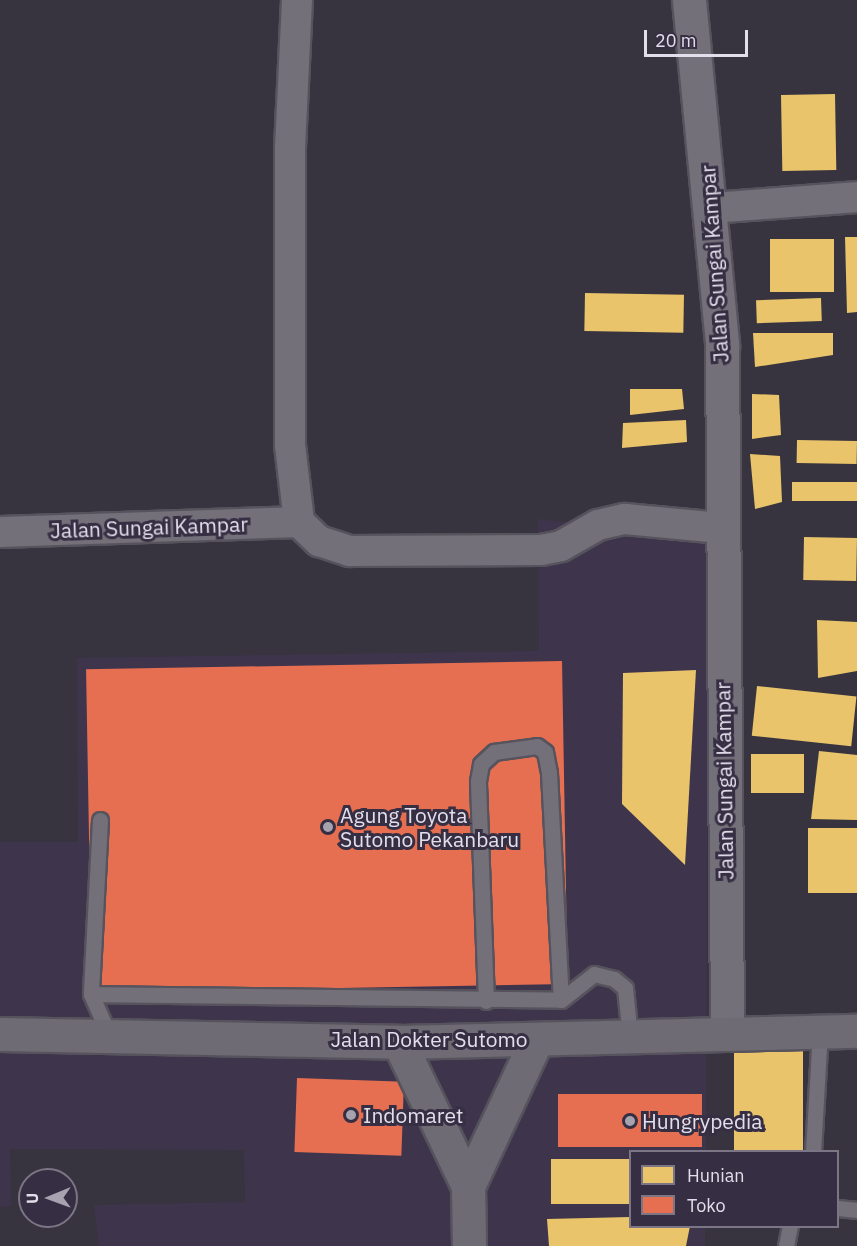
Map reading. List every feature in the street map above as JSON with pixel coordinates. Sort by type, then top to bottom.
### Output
[{"type":"main road","name":"Jalan Dokter Sutomo","points":[[0,1034],[399,1042],[857,1031]]},
{"type":"main road","points":[[468,1186],[537,1039]]},
{"type":"main road","points":[[399,1042],[468,1186],[469,1246]]},
{"type":"street","points":[[297,0],[290,148],[290,445],[298,522],[319,541],[350,551],[541,550],[561,546],[598,525],[625,519],[721,528]]},
{"type":"street","name":"Jalan Sungai Kampar","points":[[689,0],[711,208],[722,345],[721,528],[727,1033]]},
{"type":"street","points":[[711,208],[857,197]]},
{"type":"street","name":"Jalan Sungai Kampar","points":[[0,532],[298,522]]},
{"type":"lane","points":[[486,1001],[479,772],[481,764],[494,752],[537,746],[546,752],[549,773],[561,1000]]},
{"type":"lane","points":[[100,820],[91,994],[109,1035]]},
{"type":"lane","points":[[91,994],[486,1001],[561,1000],[594,974],[614,979],[625,988],[630,1036]]},
{"type":"lane","points":[[813,1150],[820,1032]]},
{"type":"lane","points":[[839,1208],[857,1210]]},
{"type":"lane","points":[[786,1246],[790,1228]]},
{"type":"shaded area","points":[[538,519],[708,540],[706,1150],[629,1150],[629,1228],[705,1228],[705,1246],[99,1246],[94,1205],[245,1202],[244,1150],[10,1149],[11,1206],[0,1207],[0,842],[78,842],[77,658],[539,651]]},
{"type":"building: Hunian","points":[[835,94],[836,170],[782,171],[781,95]]},
{"type":"building: Hunian","points":[[845,237],[857,237],[857,312],[847,313]]},
{"type":"building: Hunian","points":[[770,239],[834,239],[834,292],[770,292]]},
{"type":"building: Hunian","points":[[585,293],[684,295],[683,333],[584,331]]},
{"type":"building: Hunian","points":[[821,298],[822,321],[757,323],[756,300]]},
{"type":"building: Hunian","points":[[753,333],[833,333],[833,355],[755,367]]},
{"type":"building: Hunian","points":[[630,389],[682,389],[684,409],[630,415]]},
{"type":"building: Hunian","points":[[752,394],[779,395],[781,435],[752,439]]},
{"type":"building: Hunian","points":[[686,420],[687,442],[622,448],[623,423]]},
{"type":"building: Hunian","points":[[797,440],[857,441],[857,464],[797,463]]},
{"type":"building: Hunian","points":[[750,454],[780,456],[782,502],[755,509]]},
{"type":"building: Hunian","points":[[792,482],[857,482],[857,501],[792,501]]},
{"type":"building: Hunian","points":[[804,537],[857,538],[856,581],[803,580]]},
{"type":"building: Hunian","points":[[817,620],[857,622],[857,671],[818,678]]},
{"type":"building: Hunian","points":[[696,670],[685,865],[622,804],[623,673]]},
{"type":"building: Hunian","points":[[757,686],[856,696],[851,746],[752,736]]},
{"type":"building: Hunian","points":[[819,751],[857,755],[857,820],[811,819]]},
{"type":"building: Hunian","points":[[751,754],[804,754],[804,793],[751,793]]},
{"type":"building: Hunian","points":[[808,828],[857,828],[857,893],[808,893]]},
{"type":"building: Hunian","points":[[734,1045],[803,1045],[803,1150],[734,1150]]},
{"type":"building: Hunian","points":[[551,1159],[629,1159],[629,1204],[551,1204]]},
{"type":"building: Hunian","points":[[629,1217],[629,1228],[690,1228],[686,1246],[549,1246],[547,1219]]},
{"type":"building: Toko","name":"Agung Toyota Sutomo Pekanbaru","points":[[562,661],[568,984],[92,992],[86,669]]},
{"type":"building: Toko","name":"Indomaret","points":[[297,1078],[404,1082],[401,1156],[294,1152]]},
{"type":"building: Toko","name":"Hungrypedia","points":[[558,1094],[702,1094],[702,1147],[558,1147]]},
{"type":"place","name":"Agung Toyota Sutomo Pekanbaru","points":[[328,827]]},
{"type":"place","name":"Indomaret","points":[[351,1115]]},
{"type":"place","name":"Hungrypedia","points":[[630,1121]]}]
